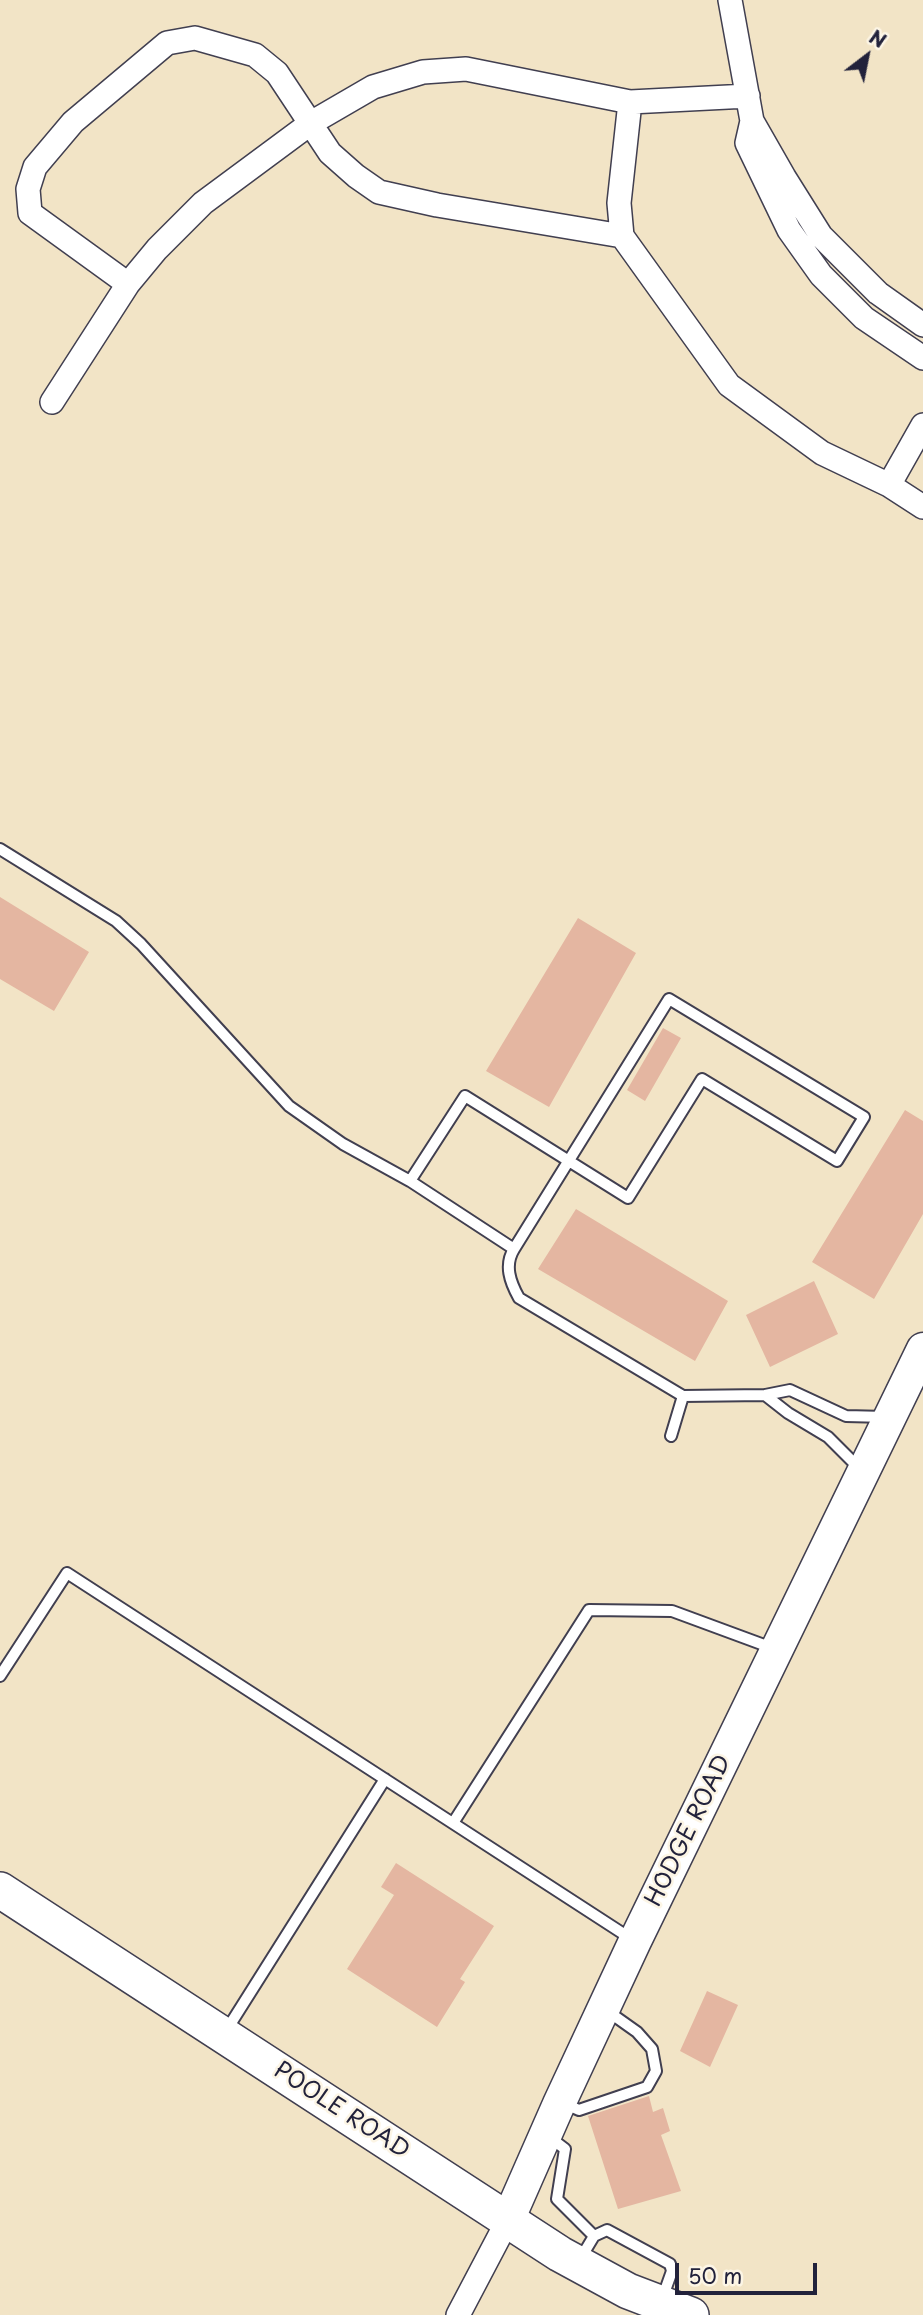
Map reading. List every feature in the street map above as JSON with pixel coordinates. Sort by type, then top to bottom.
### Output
[{"type":"main road","name":"HODGE ROAD","points":[[508,2220],[603,2008],[923,1349]]},
{"type":"main road","name":"POOLE ROAD","points":[[0,1890],[508,2220],[586,2250],[628,2291],[676,2309]]},
{"type":"street","points":[[730,0],[752,121],[821,236],[878,293],[923,325]]},
{"type":"street","points":[[128,284],[30,213],[28,189],[35,167],[73,122],[167,43],[195,38],[256,55],[277,73],[330,153],[379,192],[437,205],[622,236]]},
{"type":"street","points":[[52,402],[128,284],[156,249],[203,203],[311,123],[373,87],[423,72],[466,69],[630,102],[748,96]]},
{"type":"street","points":[[630,102],[619,203],[622,236],[729,385],[822,453],[889,485],[923,507]]},
{"type":"street","points":[[752,121],[747,143],[789,230],[821,275],[864,318],[923,358]]},
{"type":"street","points":[[889,485],[923,425]]},
{"type":"street","name":"HODGE ROAD","points":[[458,2315],[508,2220]]},
{"type":"lane","points":[[0,849],[116,921],[133,936],[289,1106],[343,1144],[410,1181],[514,1249]]},
{"type":"lane","points":[[410,1181],[465,1096],[568,1160],[628,1198],[702,1079],[837,1161],[864,1117],[669,999],[568,1160],[508,1259],[512,1285],[519,1298],[683,1395],[765,1395],[790,1390],[846,1416],[889,1417]]},
{"type":"lane","points":[[671,1436],[683,1395]]},
{"type":"lane","points":[[765,1395],[788,1413],[828,1437],[862,1472]]},
{"type":"lane","points":[[0,1676],[67,1573],[635,1941]]},
{"type":"lane","points":[[453,1823],[589,1610],[672,1611],[778,1650]]},
{"type":"lane","points":[[223,2035],[386,1779]]},
{"type":"lane","points":[[560,2102],[579,2110],[646,2087],[656,2071],[652,2049],[636,2032],[603,2008]]},
{"type":"lane","points":[[545,2134],[565,2149],[557,2199],[586,2250]]},
{"type":"building","points":[[0,897],[89,952],[54,1011],[0,979]]},
{"type":"building","points":[[578,918],[636,953],[549,1107],[486,1071]]},
{"type":"building","points":[[663,1028],[681,1038],[645,1101],[627,1090]]},
{"type":"building","points":[[905,1110],[923,1121],[923,1214],[874,1299],[812,1262]]},
{"type":"building","points":[[576,1209],[728,1301],[695,1361],[538,1269]]},
{"type":"building","points":[[814,1281],[838,1334],[770,1367],[746,1315]]},
{"type":"building","points":[[396,1863],[494,1926],[460,1979],[465,1982],[437,2027],[347,1969],[394,1895],[381,1887]]},
{"type":"building","points":[[707,1991],[738,2005],[710,2067],[680,2051]]},
{"type":"building","points":[[649,2096],[653,2112],[663,2108],[670,2131],[661,2135],[681,2191],[618,2209],[588,2116]]}]
